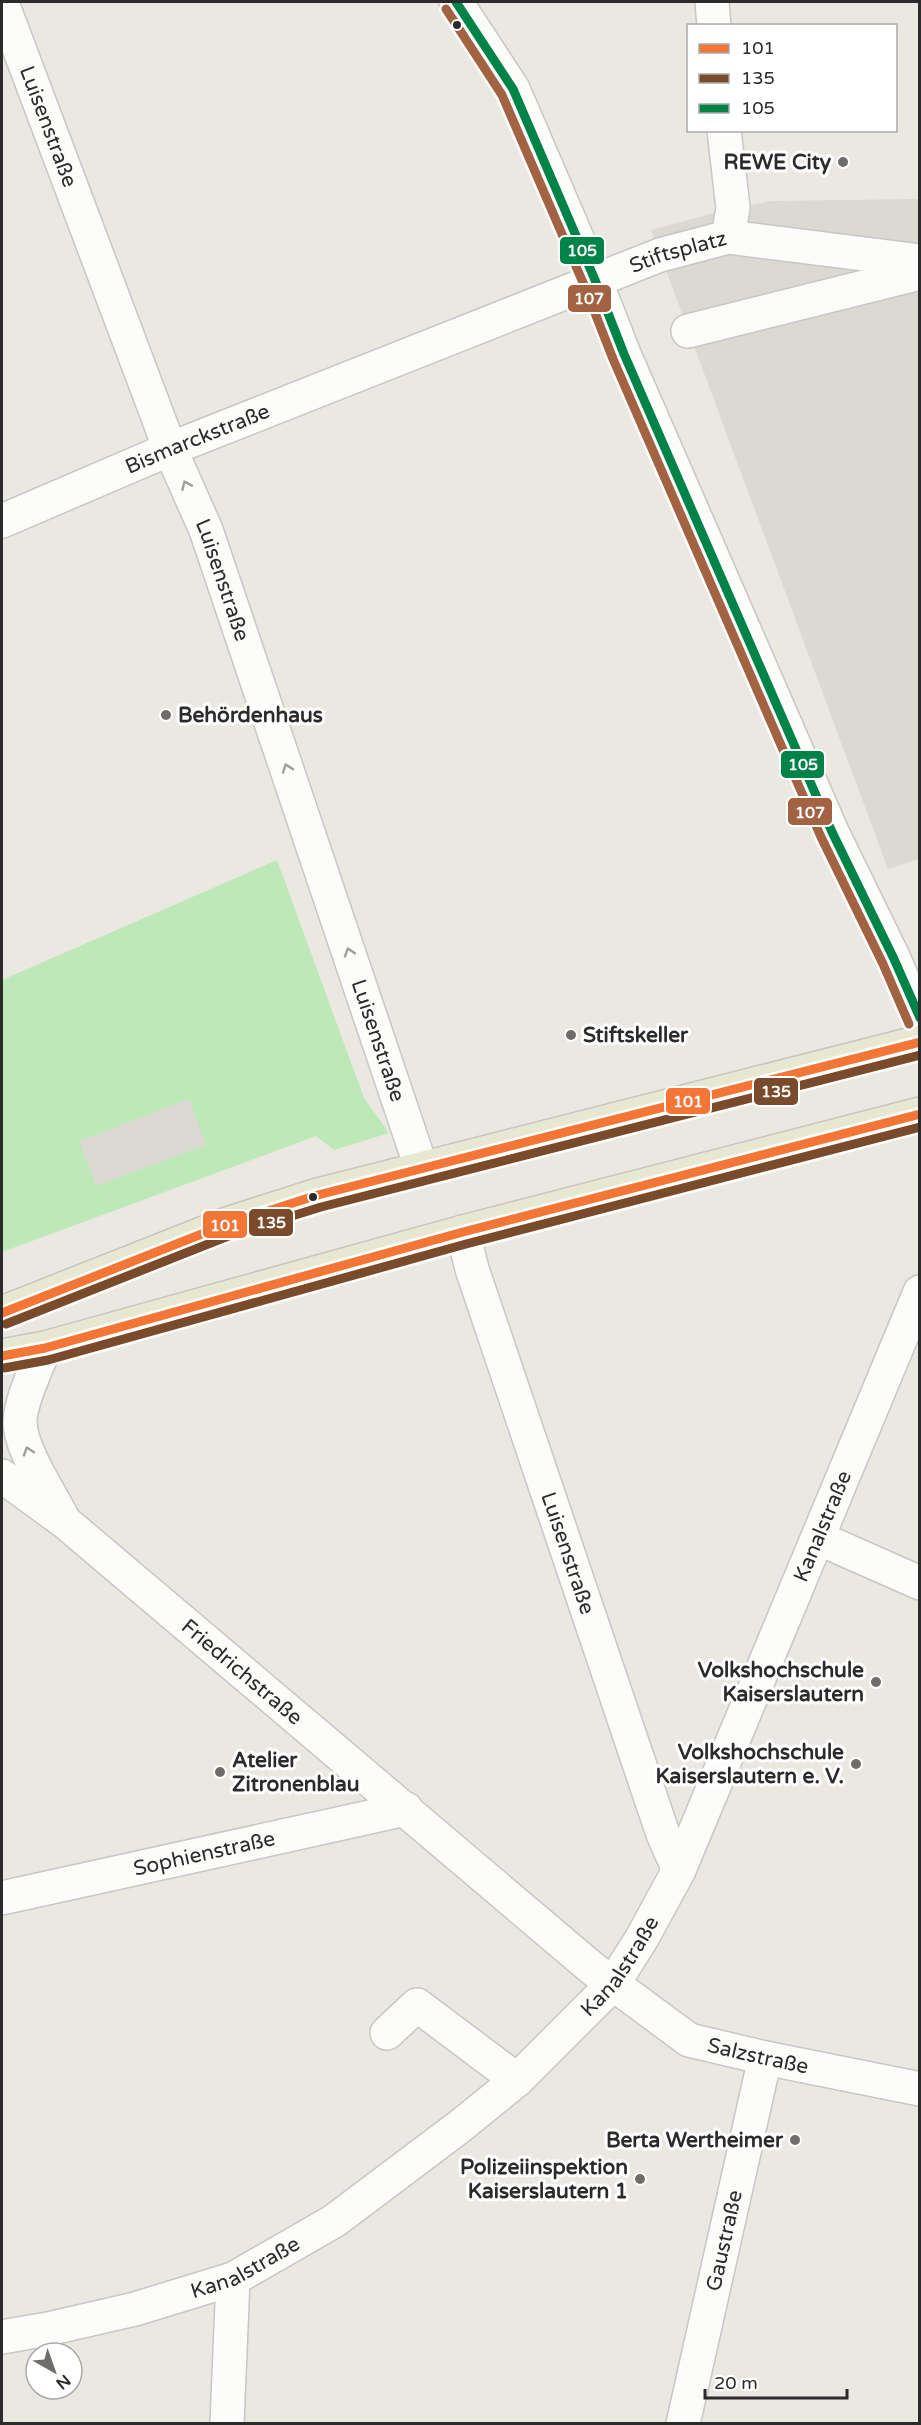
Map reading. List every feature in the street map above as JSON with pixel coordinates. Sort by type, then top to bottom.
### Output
[{"type":"main road","points":[[2,1312],[227,1224],[318,1195],[920,1042]]},
{"type":"main road","points":[[2,1356],[45,1348],[463,1232],[920,1114]]},
{"type":"street","points":[[456,2],[513,89],[596,280],[624,354],[832,832],[920,1018]]},
{"type":"street","points":[[712,2],[714,24]]},
{"type":"street","name":"Luisenstraße","points":[[2,3],[170,449],[210,541],[421,1167]]},
{"type":"street","points":[[724,132],[733,208],[728,237]]},
{"type":"street","name":"Stiftsplatz","points":[[596,280],[660,255],[728,237],[920,261]]},
{"type":"street","points":[[687,331],[920,273]]},
{"type":"street","name":"Bismarckstraße","points":[[2,521],[170,449],[596,280]]},
{"type":"street","name":"Luisenstraße","points":[[463,1232],[472,1269],[659,1823],[679,1870]]},
{"type":"street","name":"Kanalstraße","points":[[2,2337],[135,2309],[233,2279],[334,2221],[518,2080],[613,1984],[642,1938],[679,1870],[920,1292]]},
{"type":"street","name":"Friedrichstraße","points":[[45,1348],[31,1379],[20,1422],[29,1457],[65,1522]]},
{"type":"street","name":"Friedrichstraße","points":[[2,1476],[65,1522],[613,1984]]},
{"type":"street","points":[[818,1538],[920,1583]]},
{"type":"street","name":"Sophienstraße","points":[[2,1898],[406,1809]]},
{"type":"street","name":"Salzstraße","points":[[613,1984],[689,2040],[765,2058],[920,2089]]},
{"type":"street","points":[[387,2033],[417,2005],[518,2080]]},
{"type":"street","name":"Gaustraße","points":[[683,2424],[765,2058]]},
{"type":"street","points":[[227,2424],[233,2279]]},
{"type":"green space","points":[[277,860],[364,1098],[389,1133],[334,1150],[316,1136],[2,1252],[2,980]]},
{"type":"shaded area","points":[[919,199],[919,859],[888,869],[651,230],[733,208],[772,201]]},
{"type":"shaded area","points":[[189,1099],[206,1145],[96,1186],[79,1141]]},
{"type":"transit line","name":"105","points":[[456,2],[513,89],[595,280],[624,354],[832,832],[920,1018]]},
{"type":"transit line","name":"107","points":[[446,9],[502,95],[584,285],[613,359],[821,837],[883,964],[909,1024]]},
{"type":"transit line","name":"101","points":[[2,1313],[227,1224],[318,1195],[920,1042]]},
{"type":"transit line","name":"135","points":[[6,1324],[231,1235],[321,1207],[920,1055]]},
{"type":"transit line","name":"101","points":[[2,1356],[45,1348],[463,1232],[920,1114]]},
{"type":"transit line","name":"135","points":[[4,1368],[48,1360],[466,1244],[920,1127]]},
{"type":"place","name":"REWE City","points":[[843,162]]},
{"type":"place","name":"Behördenhaus","points":[[166,715]]},
{"type":"place","name":"Stiftskeller","points":[[571,1035]]},
{"type":"place","name":"Volkshochschule Kaiserslautern","points":[[876,1682]]},
{"type":"place","name":"Volkshochschule Kaiserslautern e. V.","points":[[856,1764]]},
{"type":"place","name":"Atelier Zitronenblau","points":[[220,1772]]},
{"type":"place","name":"Berta Wertheimer","points":[[795,2140]]},
{"type":"place","name":"Polizeiinspektion Kaiserslautern 1","points":[[640,2179]]}]
